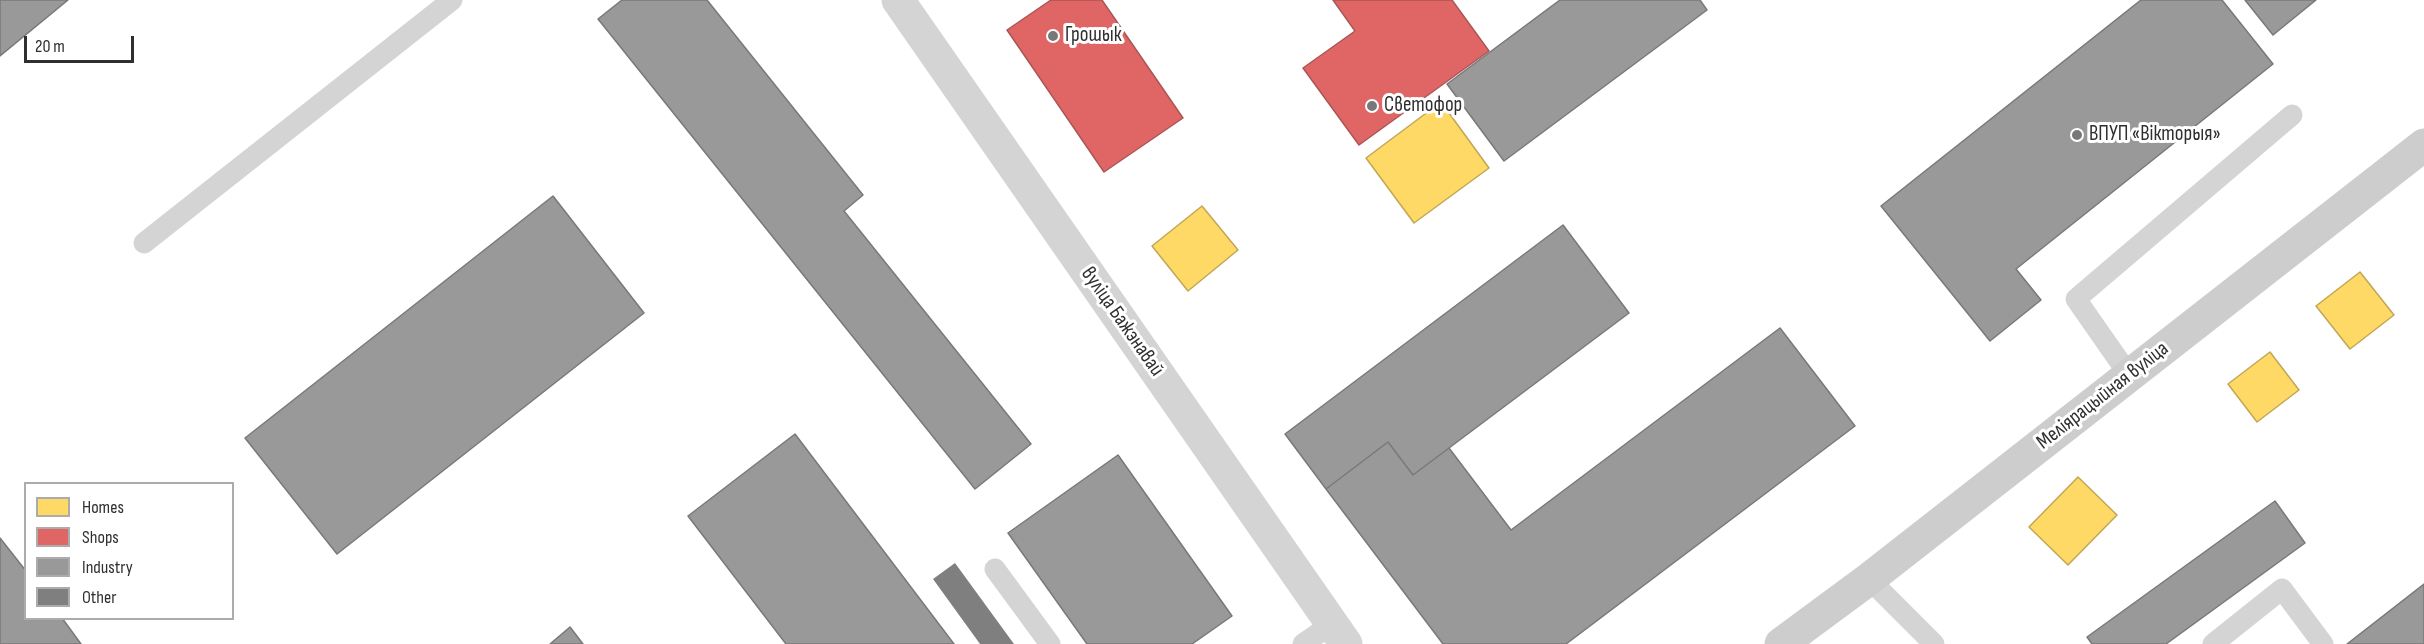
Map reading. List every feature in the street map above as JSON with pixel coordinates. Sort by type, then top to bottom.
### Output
[{"type":"street","name":"вуліца Бажэнавай","points":[[898,0],[1339,634]]},
{"type":"street","name":"Меліярацыйная вуліца","points":[[1781,644],[1869,579],[2424,145]]},
{"type":"lane","points":[[144,243],[452,0]]},
{"type":"lane","points":[[2129,375],[2076,299],[2292,115]]},
{"type":"lane","points":[[995,569],[1050,644]]},
{"type":"lane","points":[[1869,579],[1934,644]]},
{"type":"lane","points":[[2213,644],[2282,589],[2323,644]]},
{"type":"lane","points":[[1303,644],[1339,634]]},
{"type":"building: Homes","points":[[1441,102],[1489,168],[1414,223],[1366,158]]},
{"type":"building: Homes","points":[[1202,206],[1238,250],[1188,291],[1152,246]]},
{"type":"building: Homes","points":[[2360,272],[2394,315],[2350,349],[2316,306]]},
{"type":"building: Homes","points":[[2270,352],[2299,390],[2257,422],[2228,384]]},
{"type":"building: Homes","points":[[2078,477],[2117,515],[2068,565],[2029,527]]},
{"type":"building: Shops","points":[[1051,0],[1102,0],[1183,118],[1104,172],[1007,30]]},
{"type":"building: Shops","name":"Светофор","points":[[1333,0],[1452,0],[1489,51],[1359,145],[1303,68],[1355,31]]},
{"type":"building: Industry","points":[[0,0],[68,0],[0,56]]},
{"type":"building: Industry","points":[[622,0],[707,0],[863,195],[844,211],[1031,444],[975,489],[598,19]]},
{"type":"building: Industry","points":[[1560,0],[1700,0],[1707,10],[1504,161],[1447,84]]},
{"type":"building: Industry","name":"ВПУП «Вікторыя»","points":[[2141,0],[2222,0],[2273,64],[2016,269],[2041,300],[1990,341],[1881,206]]},
{"type":"building: Industry","points":[[2245,0],[2316,0],[2273,35]]},
{"type":"building: Industry","points":[[553,196],[644,313],[337,554],[245,438]]},
{"type":"building: Industry","points":[[1563,225],[1629,313],[1413,475],[1388,442],[1326,489],[1285,434]]},
{"type":"building: Industry","points":[[1780,328],[1855,426],[1566,644],[1443,644],[1326,489],[1388,442],[1413,475],[1449,448],[1511,530]]},
{"type":"building: Industry","points":[[795,434],[954,644],[786,644],[688,516]]},
{"type":"building: Industry","points":[[1118,455],[1232,616],[1192,644],[1087,644],[1008,533]]},
{"type":"building: Industry","points":[[2275,501],[2305,543],[2166,644],[2092,644],[2087,637]]},
{"type":"building: Industry","points":[[0,538],[24,568],[24,620],[63,620],[81,644],[0,644]]},
{"type":"building: Industry","points":[[2424,584],[2424,644],[2347,644]]},
{"type":"building: Industry","points":[[570,627],[583,644],[550,644]]},
{"type":"building: Other","points":[[955,563],[1014,644],[980,644],[933,579]]},
{"type":"place","name":"Грошык","points":[[1053,36]]},
{"type":"place","name":"Светофор","points":[[1372,106]]},
{"type":"place","name":"ВПУП «Вікторыя»","points":[[2077,135]]}]
